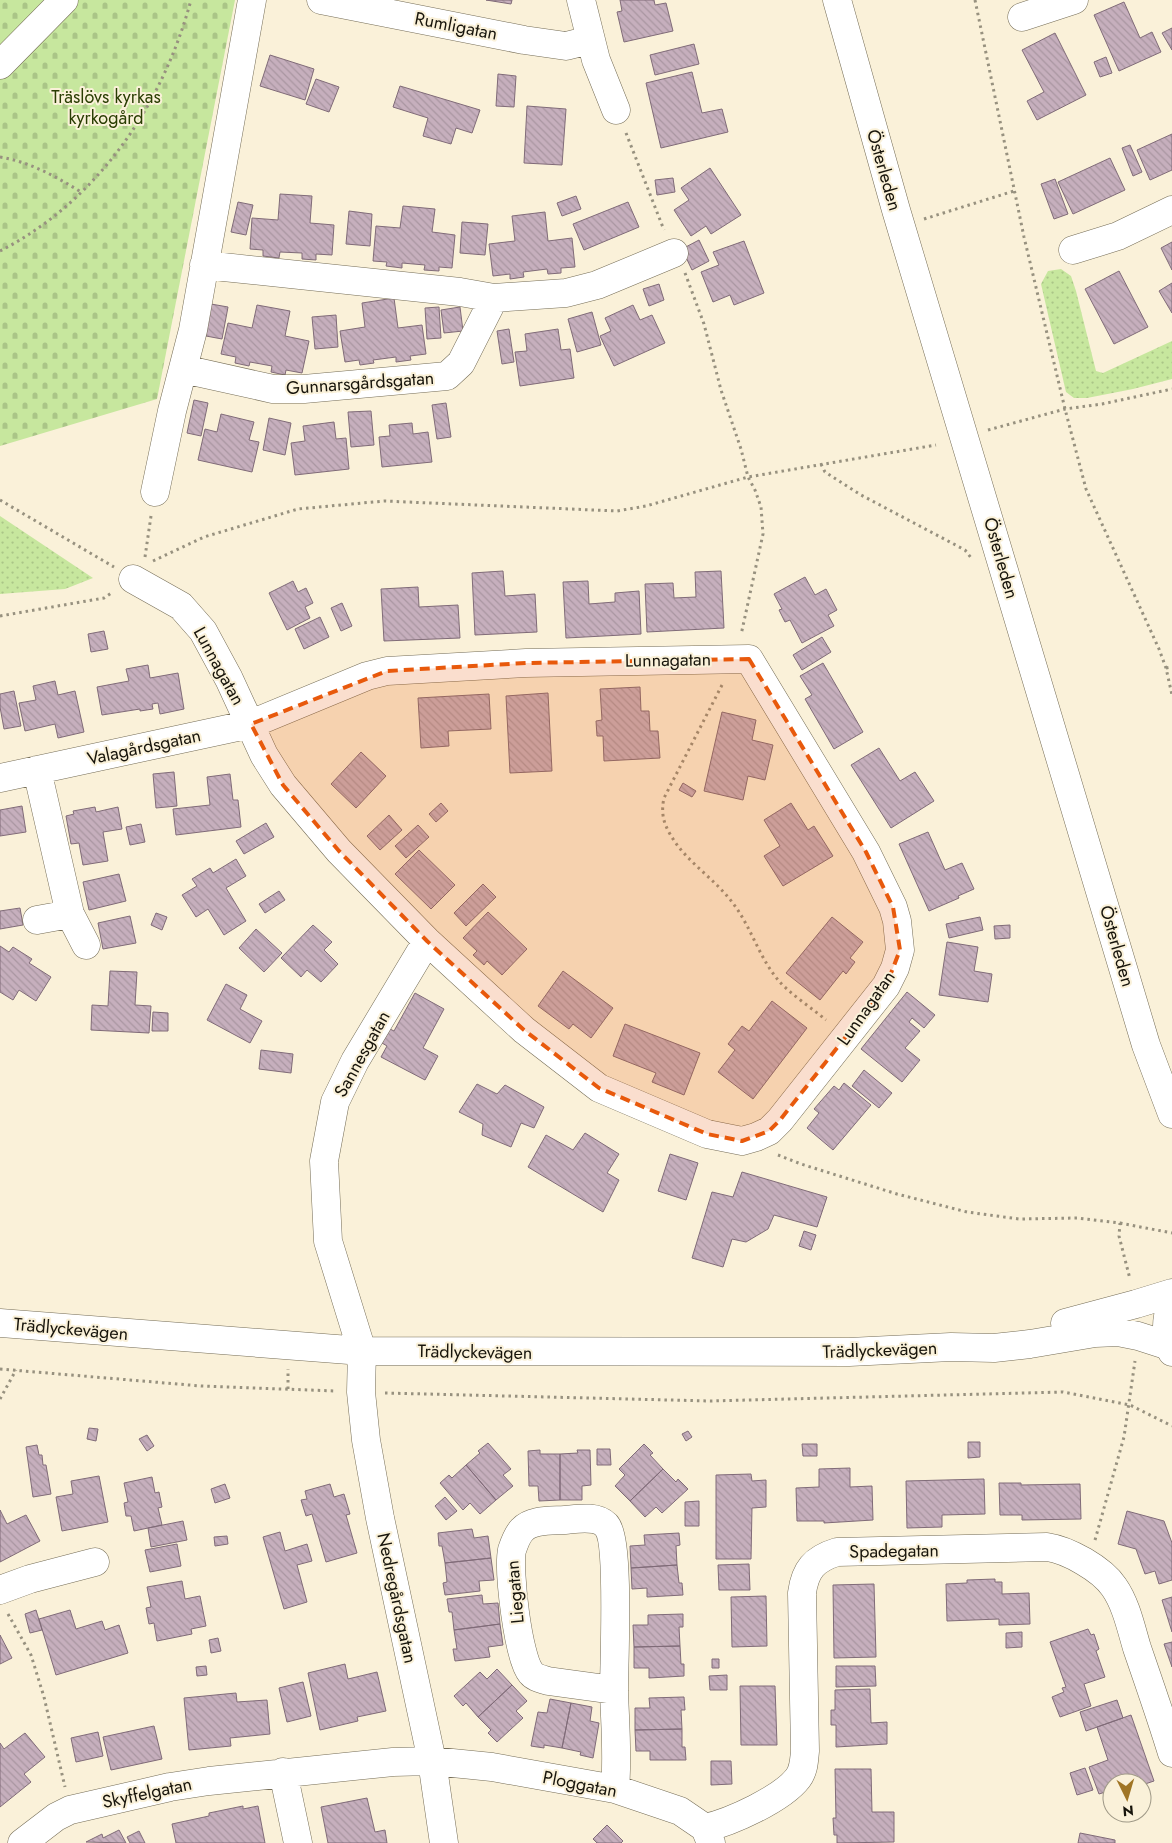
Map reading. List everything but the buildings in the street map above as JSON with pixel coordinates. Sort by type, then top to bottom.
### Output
[{"type":"street","points":[[0,65],[64,0]]},
{"type":"street","points":[[155,492],[172,411],[193,330],[252,0]]},
{"type":"street","name":"Rumligatan","points":[[321,0],[566,46],[590,40]]},
{"type":"street","points":[[581,0],[596,60],[616,110]]},
{"type":"street","name":"Österleden","points":[[837,0],[896,210],[1146,1045],[1172,1114]]},
{"type":"street","points":[[1022,17],[1074,0]]},
{"type":"street","points":[[1073,250],[1118,236],[1172,210]]},
{"type":"street","points":[[204,265],[460,292],[494,298],[574,291],[597,285],[674,253]]},
{"type":"street","name":"Gunnarsgårdsgatan","points":[[183,368],[274,389],[304,389],[447,376],[460,363],[494,298]]},
{"type":"street","name":"Lunnagatan","points":[[139,573],[181,606],[203,631],[251,724],[264,755],[283,785],[338,851],[427,941],[524,1030],[599,1088],[707,1134],[742,1141],[756,1137],[769,1131],[780,1120],[886,986],[895,968],[900,950],[897,921],[893,907],[866,852],[749,659],[526,663],[387,671],[367,676],[251,724]]},
{"type":"street","name":"Valagårdsgatan","points":[[0,778],[251,724]]},
{"type":"street","points":[[37,770],[70,914],[86,945]]},
{"type":"street","points":[[37,920],[70,914]]},
{"type":"street","name":"Sannesgatan","points":[[362,1351],[328,1241],[324,1161],[335,1102],[355,1061],[427,941]]},
{"type":"street","name":"Trädlyckevägen","points":[[951,1347],[1042,1329],[1136,1304],[1172,1292]]},
{"type":"street","name":"Trädlyckevägen","points":[[1171,1349],[1167,1327],[1172,1302]]},
{"type":"street","name":"Trädlyckevägen","points":[[0,1323],[362,1351],[830,1353],[951,1347],[994,1348],[1095,1333],[1118,1332],[1138,1336],[1171,1349]]},
{"type":"street","name":"Nedregårdsgatan","points":[[362,1351],[361,1392],[366,1440],[380,1518],[432,1761],[444,1843]]},
{"type":"street","name":"Liegatan","points":[[614,1690],[548,1681],[538,1678],[526,1664],[521,1650],[511,1566],[512,1550],[516,1539],[522,1529],[530,1524],[590,1519],[599,1521],[606,1526],[614,1556],[614,1690],[617,1766],[615,1789]]},
{"type":"street","name":"Spadegatan","points":[[708,1835],[723,1824],[758,1807],[788,1788],[798,1777],[804,1766],[802,1593],[807,1573],[817,1561],[837,1552],[1047,1547],[1060,1549],[1088,1565],[1105,1577],[1114,1587],[1120,1598],[1172,1753]]},
{"type":"street","points":[[2,1599],[30,1579],[95,1562]]},
{"type":"street","name":"Skyffelgatan","points":[[22,1843],[56,1817],[70,1810],[170,1788],[283,1772],[392,1762],[432,1761]]},
{"type":"street","name":"Ploggatan","points":[[432,1761],[492,1767],[615,1789],[680,1811],[708,1835]]},
{"type":"street","points":[[283,1772],[298,1843]]},
{"type":"path","points":[[0,251],[41,226],[65,208],[106,166],[144,113],[160,85],[173,54],[191,0]]},
{"type":"path","points":[[975,0],[1014,191],[1086,490],[1160,649],[1172,695]]},
{"type":"path","points":[[616,110],[674,253],[688,279],[704,324],[721,390],[741,448],[748,477],[756,490],[761,507],[763,534],[736,658],[664,798],[662,810],[664,822],[671,836],[682,850],[732,901],[779,982],[847,1036]]},
{"type":"path","points":[[0,157],[52,174],[81,192]]},
{"type":"path","points":[[921,220],[1014,191]]},
{"type":"path","points":[[985,431],[1065,409],[1102,404],[1172,388]]},
{"type":"path","points":[[0,616],[104,598],[139,573],[204,537],[298,509],[384,501],[617,510],[646,506],[748,477],[936,445]]},
{"type":"path","points":[[821,464],[825,472],[861,495],[966,550],[973,560]]},
{"type":"path","points":[[139,573],[155,492]]},
{"type":"path","points":[[0,500],[139,573]]},
{"type":"path","points":[[1166,668],[1172,667]]},
{"type":"path","points":[[742,1141],[801,1164],[897,1194],[967,1212],[1019,1219],[1077,1218],[1120,1223],[1172,1233]]},
{"type":"path","points":[[1120,1223],[1118,1236],[1136,1304]]},
{"type":"path","points":[[1088,1565],[1124,1437],[1130,1405],[1138,1336]]},
{"type":"path","points":[[0,1369],[201,1386],[710,1401],[1063,1392],[1130,1405],[1172,1426]]},
{"type":"path","points":[[0,1398],[16,1370]]},
{"type":"path","points":[[2,1599],[31,1655],[44,1697],[70,1810]]},
{"type":"highlighted area","points":[[749,659],[866,852],[893,907],[900,950],[886,986],[780,1120],[769,1131],[742,1141],[707,1134],[599,1088],[524,1030],[427,941],[339,851],[283,785],[251,724],[387,671],[526,663]]},
{"type":"green space","name":"Träslövs kyrkas kyrkogård","points":[[0,0],[235,0],[157,399],[0,446]]},
{"type":"green space","points":[[1061,269],[1071,276],[1096,371],[1103,373],[1172,341],[1172,379],[1087,398],[1074,398],[1066,392],[1041,284],[1048,271]]},
{"type":"green space","points":[[0,516],[93,578],[65,589],[0,594]]}]
